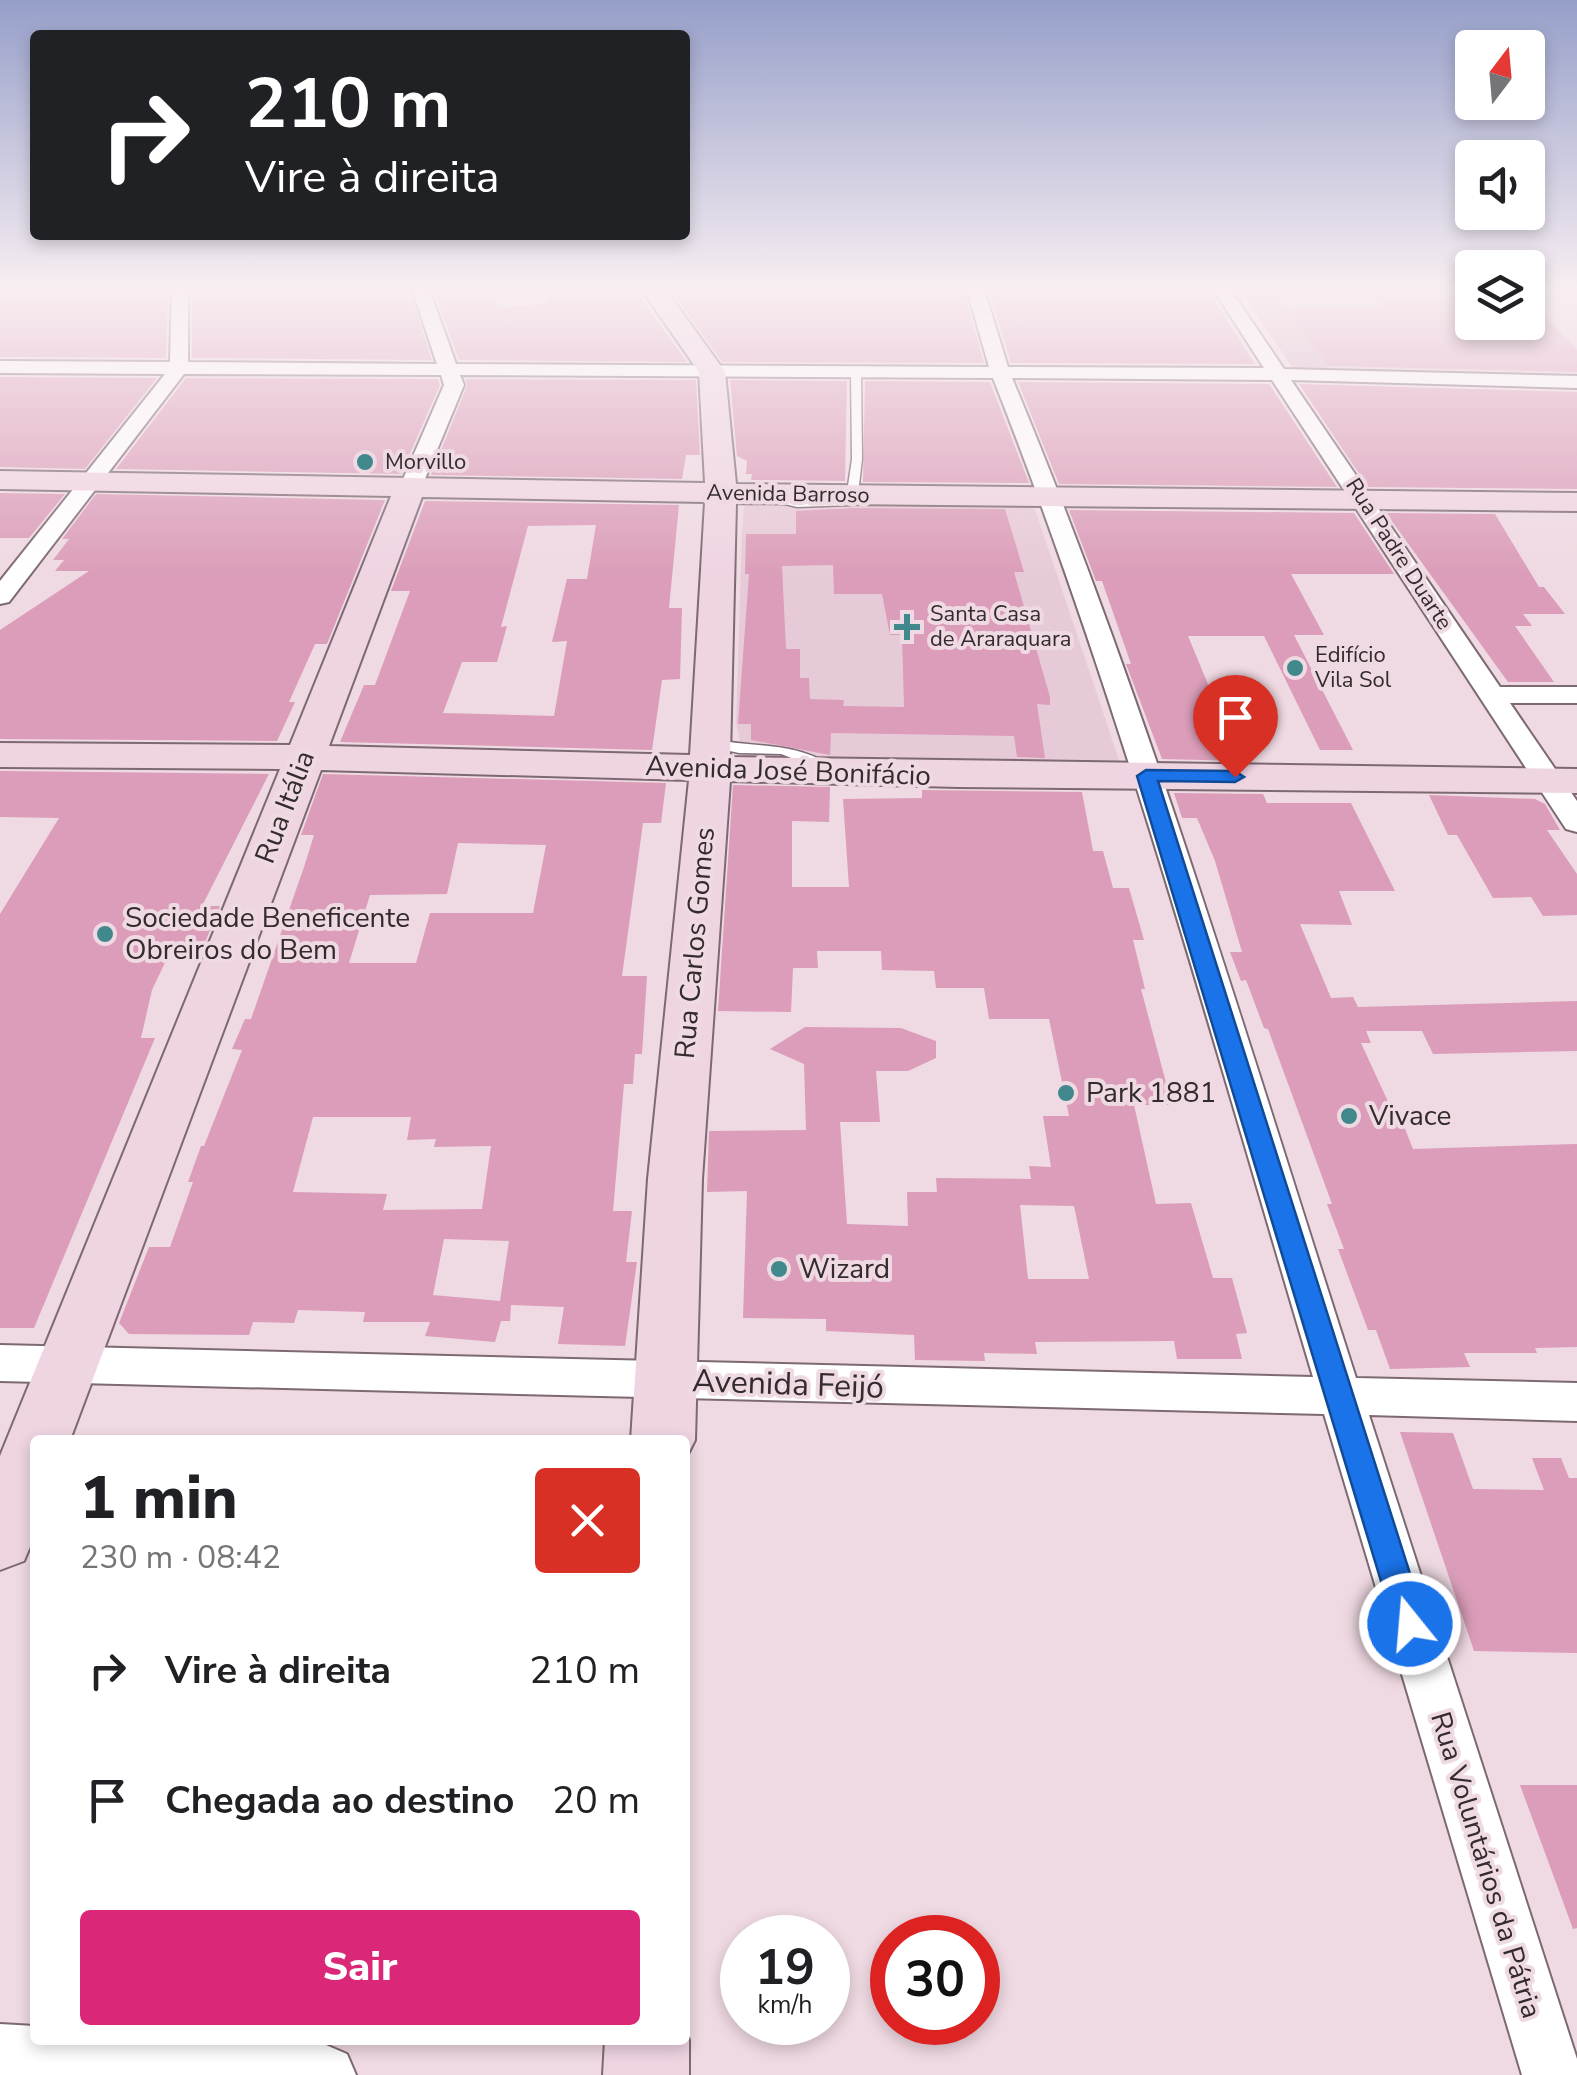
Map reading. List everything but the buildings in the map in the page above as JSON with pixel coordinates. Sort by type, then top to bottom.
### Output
[{"type":"street","points":[[0,597],[167,383]]},
{"type":"street","name":"Rua Itália","points":[[40,1435],[453,383]]},
{"type":"street","name":"Rua Carlos Gomes","points":[[664,1410],[675,1179],[710,756],[721,494],[713,383]]},
{"type":"street","name":"Rua Voluntários da Pátria","points":[[1004,383],[1049,497],[1146,776],[1552,2075]]},
{"type":"street","name":"Rua Padre Duarte","points":[[1284,383],[1491,695],[1563,781],[1577,823]]},
{"type":"street","name":"Avenida Barroso","points":[[0,480],[721,494],[1577,502]]},
{"type":"street","points":[[1491,695],[1577,695]]},
{"type":"street","name":"Avenida José Bonifácio","points":[[0,755],[710,756],[836,772],[1563,781]]},
{"type":"street","name":"Avenida Feijó","points":[[0,1363],[68,1364],[664,1410],[1339,1399],[1577,1402]]},
{"type":"street","points":[[0,1539],[30,1462]]},
{"type":"street","points":[[646,2075],[647,2045]]},
{"type":"street","points":[[0,2054],[326,2075]]},
{"type":"lane","points":[[785,501],[849,505],[855,494],[856,383]]},
{"type":"shaded area","name":"Santa Casa de Araraquara","points":[[1015,505],[1035,509],[1120,763],[755,758],[743,753],[736,723],[742,534],[744,506]]},
{"type":"place","name":"Morvillo","points":[[365,462]]},
{"type":"place","name":"Santa Casa de Araraquara","points":[[907,627]]},
{"type":"place","name":"Edifício Vila Sol","points":[[1295,668]]},
{"type":"place","name":"Sociedade Beneficente Obreiros do Bem","points":[[105,934]]},
{"type":"place","name":"Park 1881","points":[[1066,1093]]},
{"type":"place","name":"Vivace","points":[[1349,1116]]},
{"type":"place","name":"Wizard","points":[[779,1269]]},
{"type":"route","points":[[1235,777],[1146,776],[1410,1624]]}]
